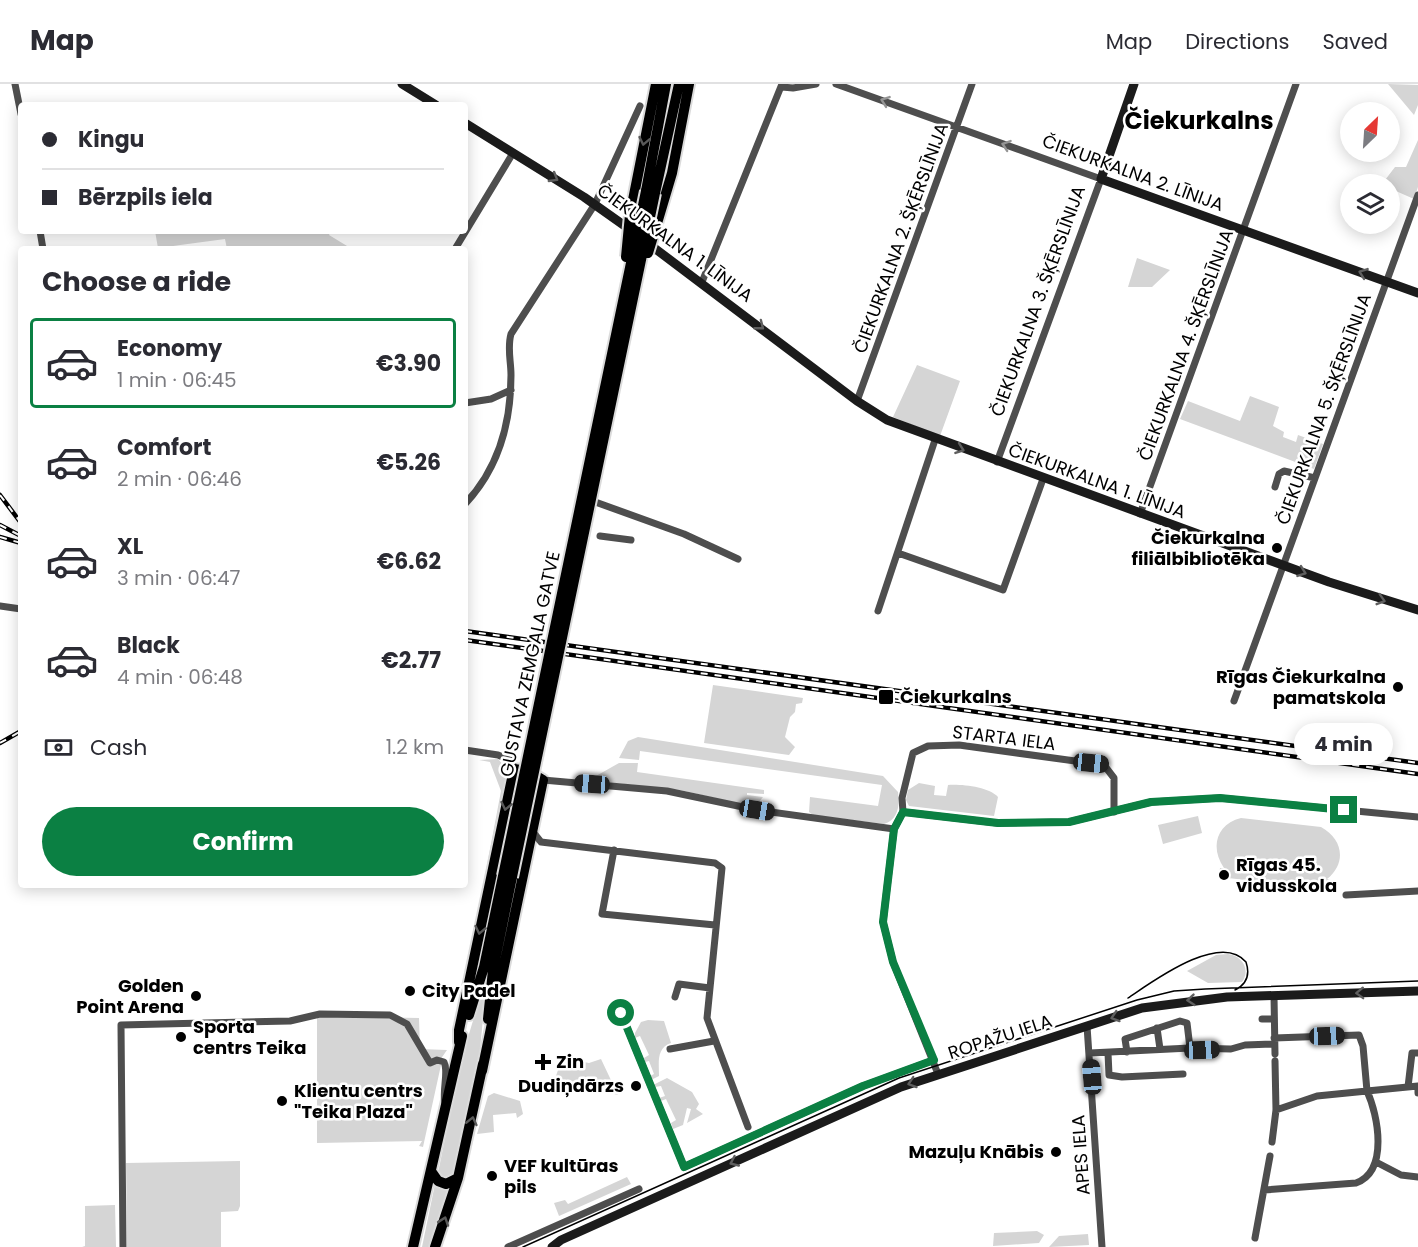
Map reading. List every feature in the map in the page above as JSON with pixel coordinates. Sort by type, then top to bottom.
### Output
[{"type":"main road","points":[[624,315],[635,185],[657,84]]},
{"type":"main road","name":"GUSTAVA ZEMGALA GATVE","points":[[413,1247],[459,1042],[484,968],[507,877],[624,315],[666,84]]},
{"type":"main road","name":"GUSTAVA ZEMGALA GATVE","points":[[624,315],[679,84]]},
{"type":"main road","points":[[624,315],[672,173],[689,84]]},
{"type":"main road","points":[[459,1042],[459,1030],[514,769],[528,771],[543,780],[530,852],[482,1071]]},
{"type":"main road","name":"GUSTAVA ZEMGALA GATVE","points":[[435,1247],[458,1178],[482,1071],[493,970],[507,877]]},
{"type":"main road","points":[[431,1172],[436,1179],[446,1184],[458,1178]]},
{"type":"street","points":[[15,84],[19,102]]},
{"type":"street","points":[[402,84],[431,102]]},
{"type":"street","points":[[702,282],[782,86],[793,88],[816,84]]},
{"type":"street","name":"ČIEKURKALNA 2. LĪNIJA","points":[[836,84],[1418,293]]},
{"type":"street","name":"ČIEKURKALNA 2. ŠĶĒRSLĪNIJA","points":[[857,401],[972,84]]},
{"type":"street","name":"ČIEKURKALNA 3. ŠĶĒRSLĪNIJA","points":[[997,462],[1134,84]]},
{"type":"street","name":"ČIEKURKALNA 4. ŠĶĒRSLĪNIJA","points":[[1140,514],[1296,84]]},
{"type":"street","points":[[468,501],[480,489],[504,440],[511,390],[508,350],[511,334],[595,204],[640,106]]},
{"type":"street","name":"ČIEKURKALNA 1. LĪNIJA","points":[[468,125],[595,204],[702,282],[857,401],[884,418],[935,440],[1283,566],[1418,610]]},
{"type":"street","points":[[468,227],[513,153]]},
{"type":"street","name":"ČIEKURKALNA 5. ŠĶĒRSLĪNIJA","points":[[1234,701],[1418,195]]},
{"type":"street","points":[[468,403],[491,399],[511,390]]},
{"type":"street","points":[[878,611],[935,440]]},
{"type":"street","points":[[1275,487],[1279,474],[1284,471],[1315,478]]},
{"type":"street","points":[[898,553],[1003,590],[1043,479]]},
{"type":"street","points":[[578,497],[598,501],[674,530],[738,559]]},
{"type":"street","points":[[600,536],[631,540]]},
{"type":"street","points":[[0,606],[18,609]]},
{"type":"street","name":"STARTA IELA","points":[[894,829],[903,812],[902,798],[913,753],[922,747],[946,745],[1104,765],[1114,778],[1114,812]]},
{"type":"street","points":[[468,750],[503,756],[512,761],[514,769]]},
{"type":"street","points":[[592,784],[594,774]]},
{"type":"street","points":[[543,780],[667,791],[757,810],[894,829],[883,922],[887,943],[938,1074]]},
{"type":"street","points":[[903,812],[998,823],[1050,823],[1069,822],[1151,802],[1220,798],[1418,817]]},
{"type":"street","points":[[533,832],[541,842],[720,864],[722,868],[707,1018],[748,1127]]},
{"type":"street","points":[[530,852],[541,842]]},
{"type":"street","points":[[614,850],[602,914],[715,925]]},
{"type":"street","points":[[1346,895],[1418,891]]},
{"type":"street","points":[[675,997],[679,984],[710,988]]},
{"type":"street","name":"ROPAŽU IELA","points":[[552,1247],[561,1240],[901,1087],[1142,1008],[1182,1001],[1418,991]]},
{"type":"street","points":[[1272,1142],[1276,1110],[1274,996]]},
{"type":"street","name":"ROPAŽU IELA","points":[[621,1013],[684,1167],[863,1086],[934,1060]]},
{"type":"street","points":[[123,1247],[121,1025],[290,1021],[320,1014],[390,1015],[407,1024],[430,1063],[437,1060],[444,1062],[447,1070],[442,1090],[445,1104]]},
{"type":"street","points":[[1262,1019],[1274,1018]]},
{"type":"street","points":[[1127,1052],[1125,1039],[1180,1021],[1187,1023],[1190,1048]]},
{"type":"street","name":"APES IELA","points":[[1087,1026],[1102,1247]]},
{"type":"street","points":[[1157,1028],[1160,1049]]},
{"type":"street","points":[[1090,1053],[1190,1048],[1231,1049],[1274,1041],[1359,1035],[1363,1046],[1367,1091],[1375,1107],[1376,1162],[1362,1181],[1356,1183],[1264,1190]]},
{"type":"street","points":[[1135,1036],[1136,1051]]},
{"type":"street","points":[[670,1049],[714,1041]]},
{"type":"street","points":[[1408,1087],[1415,1053],[1412,1044]]},
{"type":"street","points":[[1108,1053],[1109,1075],[1122,1077],[1183,1074]]},
{"type":"street","points":[[1276,1110],[1317,1096],[1418,1086],[1418,1093]]},
{"type":"street","points":[[1255,1238],[1270,1156]]},
{"type":"street","points":[[1376,1162],[1401,1175],[1418,1177]]},
{"type":"street","points":[[508,1247],[639,1189]]},
{"type":"shaded area","points":[[1388,84],[1418,85],[1418,105],[1414,115]]},
{"type":"shaded area","points":[[1418,140],[1418,187],[1414,199],[1400,193],[1400,174],[1390,174],[1395,167],[1406,167]]},
{"type":"shaded area","points":[[156,234],[330,234],[347,246],[226,246],[225,239],[158,246]]},
{"type":"shaded area","points":[[1137,258],[1170,270],[1152,287],[1128,287]]},
{"type":"shaded area","points":[[917,365],[960,381],[940,436],[893,417]]},
{"type":"shaded area","points":[[1250,396],[1279,407],[1273,426],[1284,432],[1283,437],[1296,442],[1298,435],[1323,444],[1314,469],[1180,419],[1188,401],[1240,421]]},
{"type":"shaded area","points":[[713,685],[803,698],[802,703],[796,704],[795,712],[790,717],[785,737],[795,747],[789,755],[704,743]]},
{"type":"shaded area","points":[[638,737],[883,776],[898,792],[897,812],[889,822],[884,824],[813,815],[809,812],[810,797],[878,806],[882,785],[640,751],[639,760],[619,758],[628,741]]},
{"type":"shaded area","points":[[498,759],[508,770],[481,897],[501,791],[490,762],[479,760]]},
{"type":"shaded area","points":[[619,763],[638,763],[637,772],[764,790],[764,794],[747,793],[747,795],[763,797],[755,807],[680,790],[597,781],[596,776]]},
{"type":"shaded area","points":[[919,783],[935,786],[934,795],[946,796],[948,785],[968,786],[988,791],[998,797],[994,816],[909,806],[906,800],[908,790]]},
{"type":"shaded area","points":[[1198,816],[1202,833],[1163,844],[1158,825]]},
{"type":"shaded area","points":[[1241,818],[1321,827],[1328,832],[1334,838],[1340,852],[1338,866],[1327,879],[1334,881],[1333,890],[1219,877],[1220,868],[1224,868],[1217,853],[1218,838],[1226,826]]},
{"type":"shaded area","points":[[1228,954],[1237,957],[1244,964],[1246,972],[1242,982],[1208,983],[1187,971],[1216,955]]},
{"type":"shaded area","points":[[487,974],[479,1062],[454,1175],[443,1180],[438,1173],[460,1064]]},
{"type":"shaded area","points":[[317,1016],[419,1018],[420,1049],[447,1050],[438,1063],[441,1065],[423,1147],[419,1146],[422,1141],[317,1143]]},
{"type":"shaded area","points":[[664,1021],[671,1043],[666,1045],[661,1052],[659,1076],[651,1080],[650,1076],[654,1074],[649,1061],[645,1062],[644,1058],[649,1055],[640,1036],[635,1038],[641,1022]]},
{"type":"shaded area","points":[[562,1058],[589,1063],[601,1059],[618,1095],[555,1079]]},
{"type":"shaded area","points":[[667,1078],[692,1092],[699,1104],[696,1109],[703,1114],[687,1123],[691,1109],[687,1108],[683,1125],[673,1129],[671,1123],[676,1120],[666,1099],[661,1101],[659,1098],[665,1096],[661,1086],[653,1085]]},
{"type":"shaded area","points":[[494,1093],[520,1101],[523,1114],[517,1118],[516,1113],[493,1115],[494,1132],[477,1134],[488,1096]]},
{"type":"shaded area","points":[[240,1161],[240,1206],[238,1211],[221,1212],[221,1247],[127,1247],[126,1163]]},
{"type":"shaded area","points":[[627,1177],[631,1184],[559,1216],[554,1203],[565,1200],[568,1204]]},
{"type":"shaded area","points":[[435,1184],[450,1188],[429,1247],[422,1247]]},
{"type":"shaded area","points":[[115,1205],[116,1247],[82,1247],[85,1246],[85,1206]]},
{"type":"shaded area","points":[[1037,1231],[1044,1235],[1039,1243],[993,1246],[994,1233]]},
{"type":"shaded area","points":[[1088,1234],[1089,1245],[1049,1247],[1059,1236]]},
{"type":"tram line","points":[[1128,998],[1186,962],[1220,952],[1234,954],[1246,962],[1248,971],[1246,978],[1235,990]]},
{"type":"tram line","points":[[523,1247],[899,1078],[1137,1000],[1174,991],[1418,981]]},
{"type":"railway","points":[[0,495],[18,519]]},
{"type":"railway","points":[[0,525],[18,534]]},
{"type":"railway","points":[[0,537],[18,542]]},
{"type":"railway","points":[[468,631],[1418,763]]},
{"type":"railway","points":[[468,640],[1418,774]]},
{"type":"railway","points":[[0,743],[18,733]]},
{"type":"place","name":"Čiekurkalna filiālbibliotēka","points":[[1277,548]]},
{"type":"place","name":"Rīgas Čiekurkalna pamatskola","points":[[1398,687]]},
{"type":"place","name":"Čiekurkalns","points":[[886,697]]},
{"type":"place","name":"Rīgas 45. vidusskola","points":[[1224,875]]},
{"type":"place","name":"City Padel","points":[[410,991]]},
{"type":"place","name":"Golden Point Arena","points":[[196,996]]},
{"type":"place","name":"Sporta centrs Teika","points":[[181,1037]]},
{"type":"place","name":"Zin","points":[[543,1062]]},
{"type":"place","name":"Dudiņdārzs","points":[[636,1086]]},
{"type":"place","name":"Klientu centrs \"Teika Plaza\"","points":[[282,1101]]},
{"type":"place","name":"Mazuļu Knābis","points":[[1056,1152]]},
{"type":"place","name":"VEF kultūras pils","points":[[492,1176]]},
{"type":"district","name":"Čiekurkalns","points":[[1199,121]]},
{"type":"route","points":[[621,1013],[684,1167],[863,1086],[934,1060],[893,962],[883,922],[894,829],[903,812],[998,823],[1050,823],[1069,822],[1151,802],[1220,798],[1344,810]]}]
